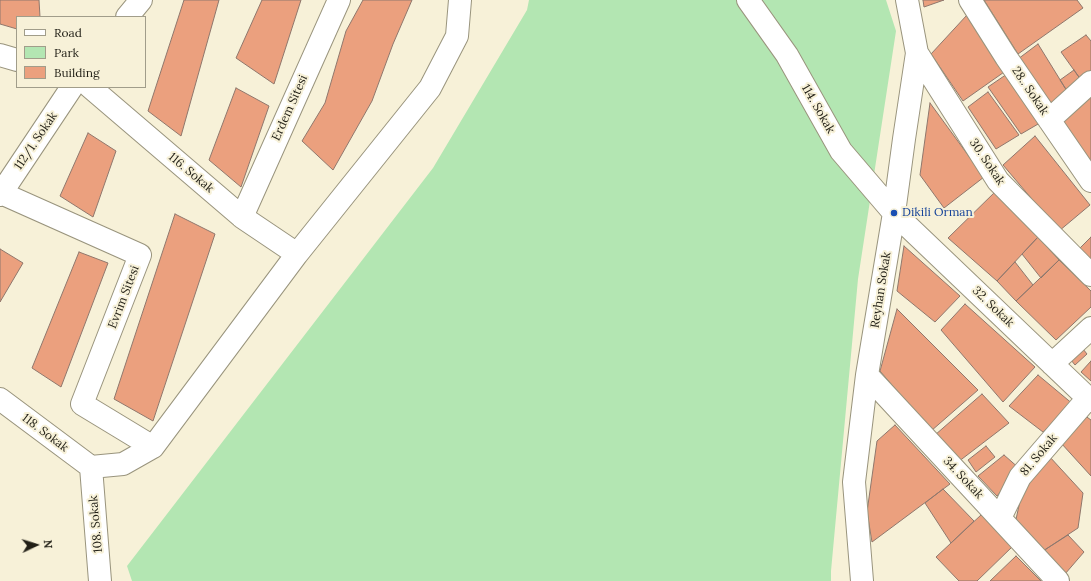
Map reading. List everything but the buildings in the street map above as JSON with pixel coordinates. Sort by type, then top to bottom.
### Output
[{"type":"street","name":"Erdem Sitesi","points":[[242,217],[339,0]]},
{"type":"street","points":[[91,468],[123,464],[153,447],[297,254],[430,88],[457,36],[460,0]]},
{"type":"street","name":"114. Sokak","points":[[748,0],[786,55],[842,151],[894,213]]},
{"type":"street","name":"Reyhan Sokak","points":[[862,581],[854,482],[867,375],[894,213],[917,53],[907,0]]},
{"type":"street","name":"28.. Sokak","points":[[971,0],[1006,57],[1091,181]]},
{"type":"street","name":"30. Sokak","points":[[917,53],[998,181],[1091,275]]},
{"type":"street","points":[[0,55],[16,60]]},
{"type":"street","points":[[1049,120],[1091,82]]},
{"type":"street","name":"112/1. Sokak","points":[[1,194],[71,88]]},
{"type":"street","name":"116. Sokak","points":[[91,88],[242,217],[297,254]]},
{"type":"street","name":"Evrim Sitesi","points":[[1,194],[140,255],[82,404],[153,447]]},
{"type":"street","name":"32. Sokak","points":[[894,213],[1089,399]]},
{"type":"street","points":[[1052,364],[1091,328]]},
{"type":"street","name":"34. Sokak","points":[[867,375],[1058,581]]},
{"type":"street","name":"118. Sokak","points":[[0,399],[91,468]]},
{"type":"street","name":"81. Sokak","points":[[1000,518],[1020,477],[1089,399]]},
{"type":"street","name":"108. Sokak","points":[[91,468],[100,581]]},
{"type":"green space","points":[[529,0],[886,0],[896,31],[858,279],[831,581],[132,581],[127,566],[433,168],[527,10]]},
{"type":"place","name":"Dikili Orman","points":[[894,213]]}]
